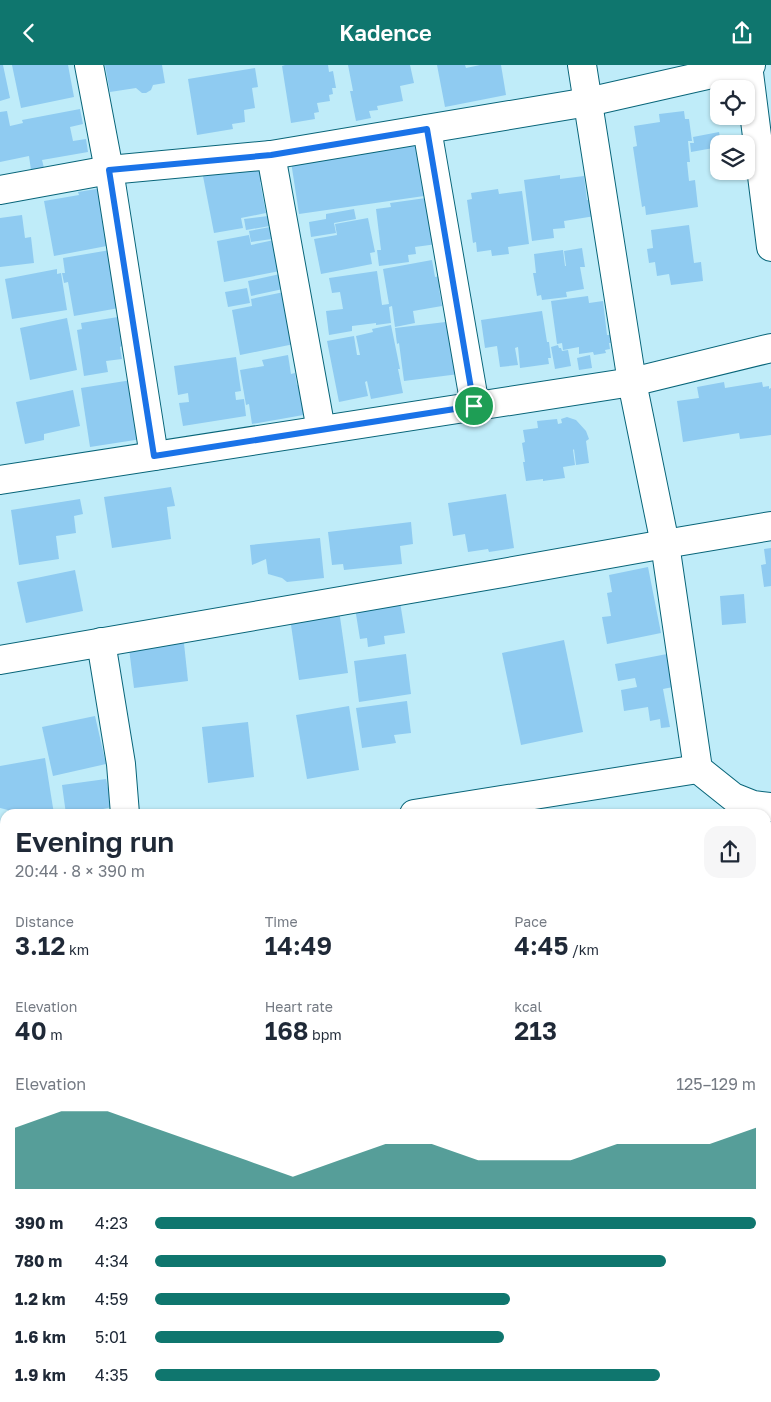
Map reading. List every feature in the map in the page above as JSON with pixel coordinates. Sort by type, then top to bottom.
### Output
[{"type":"street","points":[[89,65],[109,170],[154,456]]},
{"type":"street","points":[[582,65],[632,382],[666,543],[698,769],[733,797],[754,805],[771,807]]},
{"type":"street","points":[[0,190],[109,170],[271,155],[427,129],[588,102],[749,65],[771,247]]},
{"type":"street","points":[[427,129],[474,406]]},
{"type":"street","points":[[271,155],[322,430]]},
{"type":"street","points":[[1,473],[154,456],[632,382],[771,348]]},
{"type":"street","points":[[2,652],[101,642],[771,526]]},
{"type":"street","points":[[101,642],[120,765],[124,809]]},
{"type":"street","points":[[446,809],[698,769]]},
{"type":"building","points":[[0,65],[3,65],[10,98],[0,101]]},
{"type":"building","points":[[12,65],[68,65],[74,97],[21,108]]},
{"type":"building","points":[[105,65],[162,65],[165,83],[153,85],[151,90],[146,93],[142,93],[136,88],[110,92]]},
{"type":"building","points":[[328,65],[329,72],[333,71],[336,88],[332,88],[333,94],[329,95],[330,101],[317,103],[319,112],[314,113],[315,119],[291,123],[282,66]]},
{"type":"building","points":[[348,65],[410,65],[414,83],[400,86],[403,101],[377,106],[378,110],[369,111],[371,118],[356,121],[350,91],[353,91]]},
{"type":"building","points":[[437,65],[465,65],[466,68],[480,65],[501,65],[506,95],[445,107]]},
{"type":"building","points":[[255,68],[258,87],[252,88],[255,108],[244,110],[245,122],[232,124],[233,129],[197,135],[188,79]]},
{"type":"building","points":[[80,109],[83,124],[70,127],[73,141],[86,139],[88,152],[42,160],[44,168],[31,170],[29,156],[0,162],[0,112],[7,111],[10,126],[23,123],[22,120]]},
{"type":"building","points":[[684,111],[685,119],[689,119],[692,141],[688,141],[690,162],[687,162],[689,181],[695,180],[698,207],[646,215],[645,206],[642,207],[633,147],[637,146],[634,126],[660,122],[659,114]]},
{"type":"building","points":[[719,132],[720,135],[710,135],[710,149],[691,152],[690,143],[694,143],[693,137]]},
{"type":"building","points":[[422,136],[431,195],[299,214],[290,155]]},
{"type":"building","points":[[261,164],[264,181],[260,182],[266,213],[241,218],[243,228],[214,233],[202,171]]},
{"type":"building","points":[[560,175],[560,179],[584,176],[587,200],[592,199],[595,216],[564,221],[565,228],[553,229],[554,238],[532,241],[524,180]]},
{"type":"building","points":[[102,188],[112,245],[54,256],[44,201],[79,195],[78,192]]},
{"type":"building","points":[[498,189],[499,194],[522,191],[529,244],[508,247],[509,254],[492,256],[491,250],[477,252],[476,242],[473,243],[467,200],[472,199],[471,193]]},
{"type":"building","points":[[426,198],[437,244],[415,247],[416,254],[408,255],[409,262],[379,266],[377,250],[381,250],[376,209],[391,207],[390,203]]},
{"type":"building","points":[[354,209],[356,219],[334,223],[336,233],[311,237],[309,222],[326,219],[326,214]]},
{"type":"building","points":[[22,215],[25,238],[31,237],[34,263],[0,267],[0,218]]},
{"type":"building","points":[[268,216],[270,226],[246,230],[244,219]]},
{"type":"building","points":[[368,218],[375,252],[370,253],[372,264],[321,274],[314,239],[337,235],[335,224]]},
{"type":"building","points":[[689,225],[694,263],[701,262],[703,281],[671,285],[669,274],[657,276],[655,262],[649,263],[647,249],[653,248],[651,230]]},
{"type":"building","points":[[270,227],[272,239],[251,242],[249,231]]},
{"type":"building","points":[[249,235],[251,245],[274,240],[280,271],[224,282],[217,241]]},
{"type":"building","points":[[582,248],[585,267],[580,267],[584,289],[566,292],[567,297],[542,300],[541,295],[537,296],[533,273],[536,273],[534,254],[563,250],[566,266],[564,251]]},
{"type":"building","points":[[116,249],[119,308],[74,316],[68,282],[64,283],[62,273],[65,273],[63,258]]},
{"type":"building","points":[[432,260],[435,277],[440,276],[442,287],[439,288],[442,306],[413,311],[415,323],[395,327],[392,306],[389,307],[391,323],[352,326],[352,331],[329,335],[326,311],[343,309],[340,292],[332,293],[329,278],[377,271],[382,305],[389,304],[383,269]]},
{"type":"building","points":[[57,269],[57,274],[61,273],[67,310],[12,319],[5,279]]},
{"type":"building","points":[[280,274],[283,289],[251,296],[248,281]]},
{"type":"building","points":[[247,288],[250,303],[228,307],[225,292]]},
{"type":"building","points":[[284,292],[294,344],[240,355],[232,310],[252,306],[251,299]]},
{"type":"building","points":[[588,296],[589,303],[603,301],[607,335],[611,335],[612,343],[609,343],[610,349],[605,350],[606,353],[594,355],[593,352],[579,354],[579,347],[563,350],[562,343],[557,344],[551,301]]},
{"type":"building","points":[[542,311],[547,342],[549,342],[551,358],[548,358],[549,364],[520,368],[518,347],[515,348],[518,365],[500,367],[497,346],[485,348],[481,320]]},
{"type":"building","points":[[124,316],[130,355],[123,356],[122,346],[120,347],[122,359],[106,361],[108,372],[84,376],[77,330],[82,329],[81,323]]},
{"type":"building","points":[[67,318],[77,370],[30,380],[20,328]]},
{"type":"building","points":[[454,321],[459,374],[404,381],[395,328]]},
{"type":"building","points":[[391,325],[403,393],[371,399],[367,381],[365,382],[368,396],[339,402],[327,341],[354,336],[357,355],[360,355],[356,336],[373,332],[372,329]]},
{"type":"building","points":[[558,345],[562,351],[568,350],[571,366],[555,369],[551,347]]},
{"type":"building","points":[[288,355],[291,374],[295,373],[297,385],[303,384],[309,414],[252,424],[249,404],[246,405],[240,370],[264,366],[262,360]]},
{"type":"building","points":[[590,355],[592,368],[579,370],[577,358]]},
{"type":"building","points":[[236,357],[241,391],[235,392],[236,400],[244,399],[246,416],[183,426],[179,403],[189,402],[188,393],[178,395],[174,366]]},
{"type":"building","points":[[138,379],[148,438],[90,447],[81,388]]},
{"type":"building","points":[[724,382],[725,388],[762,382],[763,387],[769,386],[769,389],[771,388],[771,435],[740,439],[739,433],[683,442],[677,401],[699,398],[697,387]]},
{"type":"building","points":[[73,390],[80,426],[44,434],[44,440],[25,444],[16,402]]},
{"type":"building","points":[[567,417],[576,420],[586,431],[589,439],[586,441],[589,463],[576,465],[574,449],[575,465],[563,467],[565,478],[526,481],[523,462],[525,462],[522,443],[525,442],[523,430],[538,428],[537,421],[557,419],[558,424],[562,423],[561,419]]},
{"type":"building","points":[[171,487],[175,506],[167,507],[171,539],[112,548],[104,497]]},
{"type":"building","points":[[506,494],[514,548],[489,552],[488,549],[468,552],[465,534],[453,536],[448,503]]},
{"type":"building","points":[[80,499],[83,514],[74,516],[76,533],[56,536],[59,559],[19,565],[11,510]]},
{"type":"building","points":[[411,522],[413,544],[400,546],[402,564],[344,570],[343,564],[332,565],[328,532]]},
{"type":"building","points":[[320,538],[324,578],[287,582],[282,578],[268,574],[266,559],[252,565],[250,545]]},
{"type":"building","points":[[771,548],[771,586],[764,587],[761,565],[766,564],[764,549]]},
{"type":"building","points":[[648,567],[661,633],[607,644],[602,617],[611,616],[607,593],[612,592],[609,575]]},
{"type":"building","points":[[75,570],[83,611],[26,623],[17,582]]},
{"type":"building","points":[[744,594],[746,623],[722,625],[720,596]]},
{"type":"building","points":[[400,602],[405,633],[384,636],[385,644],[368,647],[367,638],[360,639],[355,608]]},
{"type":"building","points":[[339,610],[348,673],[299,680],[290,618]]},
{"type":"building","points":[[183,634],[188,681],[134,688],[128,641]]},
{"type":"building","points":[[564,640],[583,732],[521,745],[502,653]]},
{"type":"building","points":[[406,654],[411,694],[359,702],[354,661]]},
{"type":"building","points":[[667,654],[673,687],[663,689],[670,727],[661,728],[660,719],[650,721],[648,707],[624,711],[621,690],[637,687],[635,678],[618,681],[615,664]]},
{"type":"building","points":[[407,701],[411,733],[394,735],[396,743],[362,748],[356,708]]},
{"type":"building","points":[[349,706],[359,770],[307,779],[296,715]]},
{"type":"building","points":[[95,716],[106,764],[53,776],[42,727]]},
{"type":"building","points":[[248,722],[254,777],[208,783],[202,727]]},
{"type":"building","points":[[45,758],[53,809],[0,808],[0,766]]},
{"type":"building","points":[[106,779],[112,807],[103,809],[65,809],[62,785]]},
{"type":"route","points":[[427,129],[474,406],[154,456],[109,170],[271,155],[427,129]]}]
